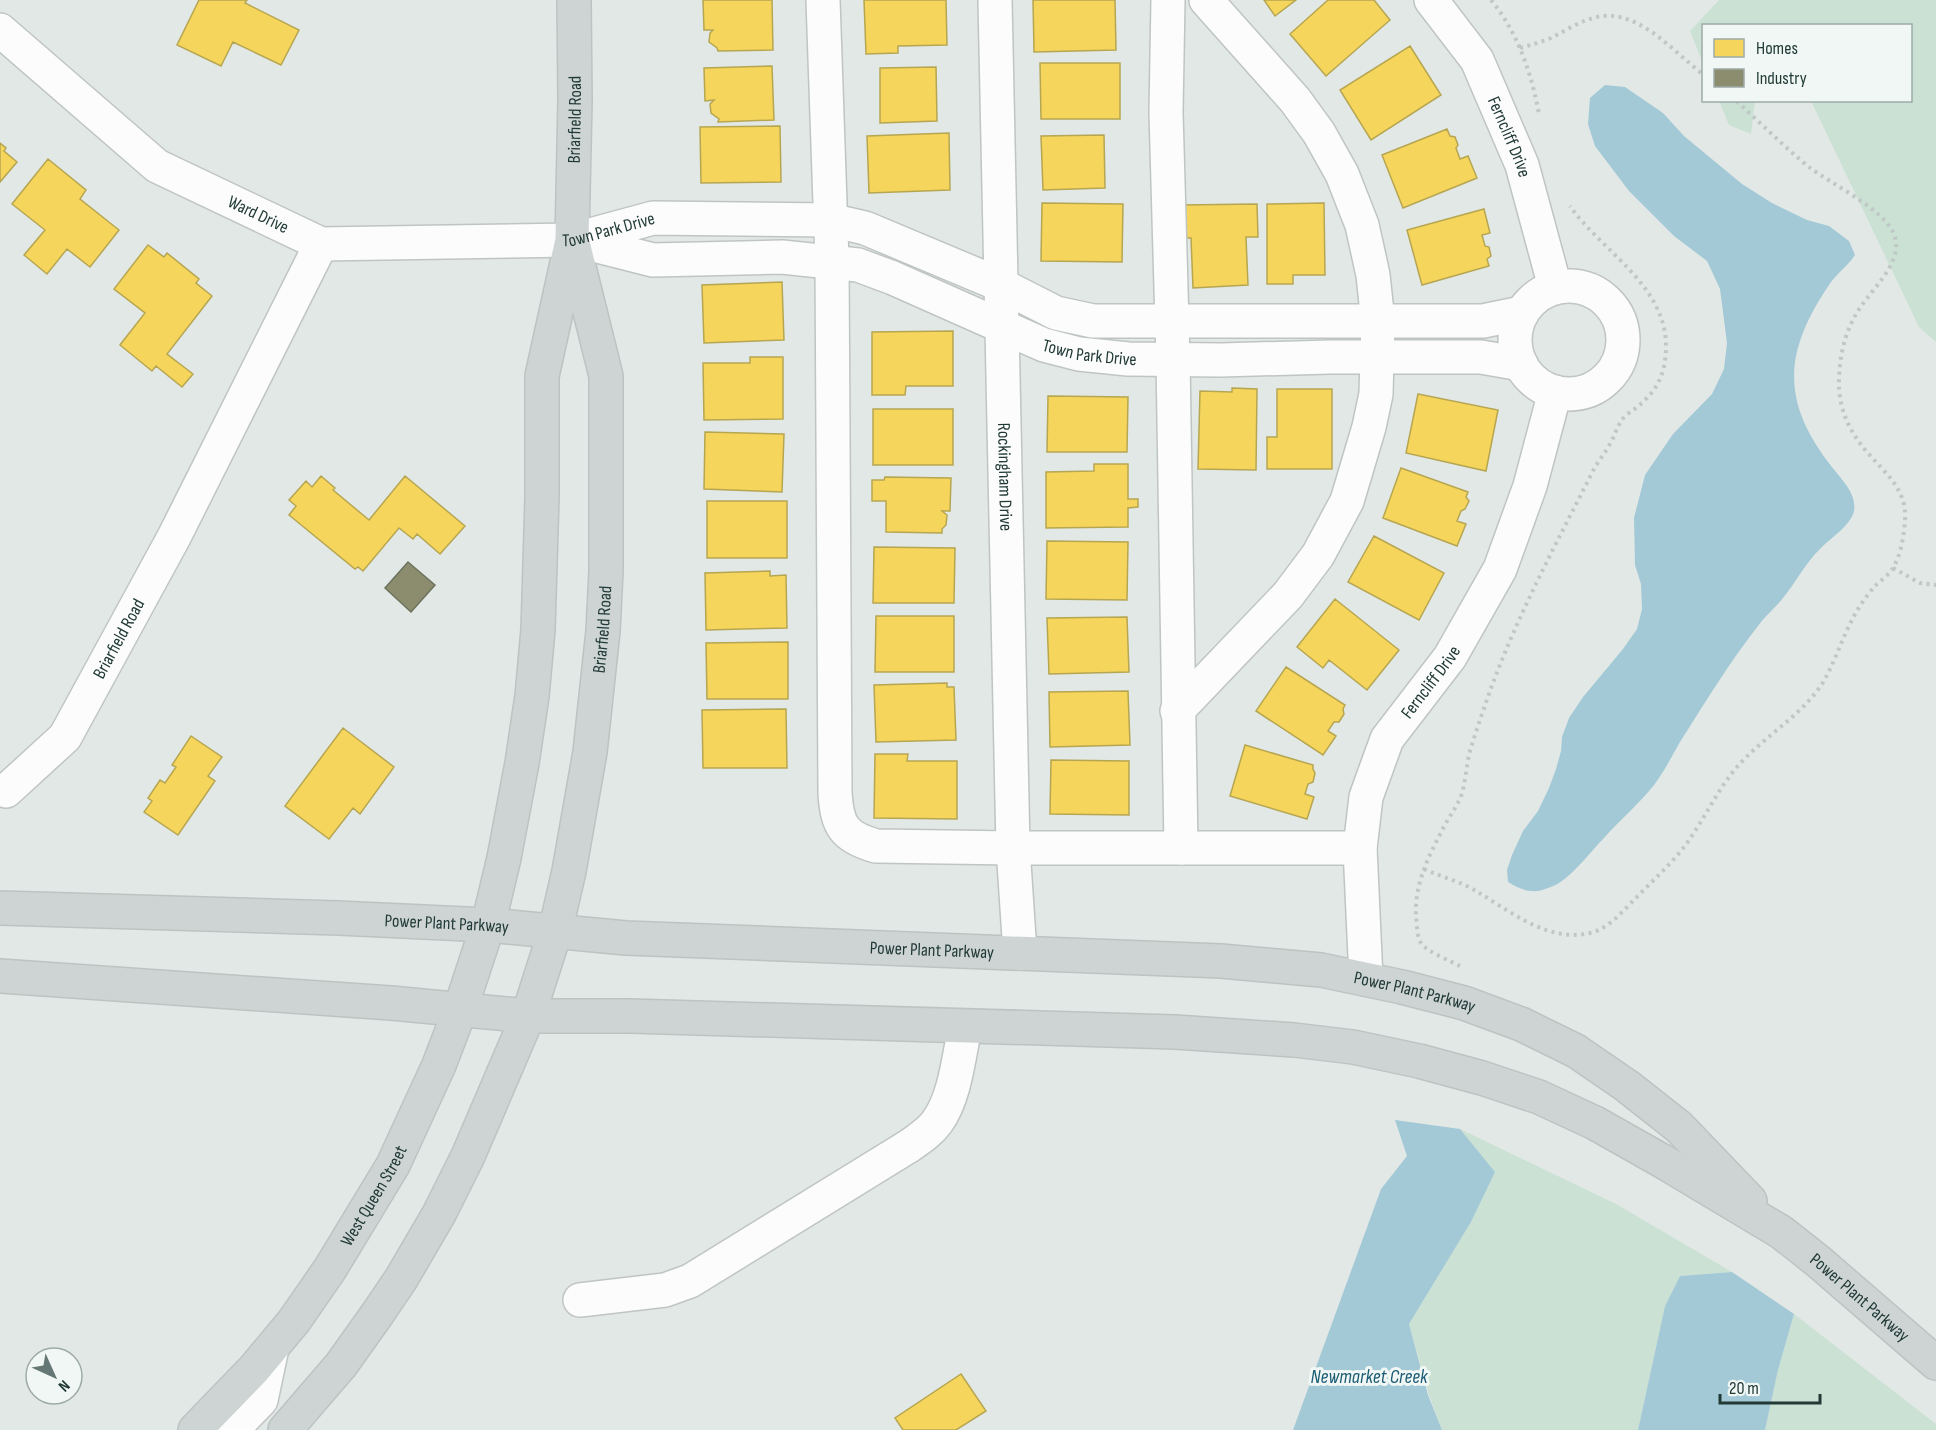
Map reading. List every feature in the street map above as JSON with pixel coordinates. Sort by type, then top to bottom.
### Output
[{"type":"main road","name":"Briarfield Road","points":[[488,925],[504,858],[532,696],[541,558],[542,376],[572,240],[574,0]]},
{"type":"main road","name":"Briarfield Road","points":[[528,1016],[555,932],[569,871],[590,752],[603,631],[606,560],[606,375],[572,240]]},
{"type":"main road","name":"Power Plant Parkway","points":[[0,908],[488,925],[626,938],[1221,961],[1321,970],[1464,1003],[1521,1024],[1576,1051],[1628,1086],[1679,1127],[1780,1232]]},
{"type":"main road","name":"West Queen Street","points":[[195,1430],[272,1348],[294,1321],[330,1269],[393,1165],[439,1065],[488,925]]},
{"type":"main road","name":"Power Plant Parkway","points":[[0,976],[391,1003],[528,1016],[643,1017],[1175,1032],[1294,1040],[1353,1047],[1419,1061],[1482,1078],[1539,1097],[1595,1123],[1780,1232],[1820,1262],[1936,1363]]},
{"type":"main road","points":[[285,1430],[353,1348],[400,1279],[439,1214],[468,1156],[528,1016]]},
{"type":"street","points":[[823,0],[832,261],[835,793],[837,814],[846,831],[859,841],[876,846],[1359,848]]},
{"type":"street","name":"Rockingham Drive","points":[[995,0],[1013,848],[1020,953]]},
{"type":"street","points":[[1168,0],[1166,112],[1170,320],[1173,359],[1181,848]]},
{"type":"street","points":[[1178,711],[1288,595],[1318,555],[1347,501],[1369,427],[1376,394],[1378,322],[1373,275],[1362,225],[1342,174],[1319,134],[1295,100],[1206,0]]},
{"type":"street","name":"Ferncliff Drive","points":[[1431,0],[1477,60],[1522,165],[1555,287]]},
{"type":"street","name":"Ward Drive","points":[[0,30],[158,166],[321,244],[572,240]]},
{"type":"street","name":"Town Park Drive","points":[[572,240],[653,218],[830,220],[865,228],[1001,285],[1056,313],[1094,321],[1124,323],[1170,320],[1483,321],[1522,313]]},
{"type":"street","name":"Town Park Drive","points":[[572,240],[653,260],[782,257],[858,265],[893,278],[1044,345],[1079,354],[1128,359],[1481,357],[1521,364]]},
{"type":"street","name":"Briarfield Road","points":[[6,791],[65,737],[174,537],[321,244]]},
{"type":"street","points":[[1573,286],[1591,290],[1606,300],[1617,314],[1623,330],[1623,349],[1617,366],[1606,380],[1591,389],[1573,394],[1555,392],[1541,386],[1530,377],[1521,364],[1516,347],[1516,330],[1522,313],[1542,293],[1555,287],[1573,286]]},
{"type":"street","name":"Ferncliff Drive","points":[[1366,979],[1359,848],[1366,797],[1387,739],[1450,657],[1500,569],[1530,486],[1555,392]]},
{"type":"street","points":[[580,1300],[665,1290],[690,1281],[917,1141],[937,1123],[946,1106],[965,1027]]},
{"type":"street","points":[[232,1430],[261,1400],[272,1348]]},
{"type":"path","points":[[1520,48],[1550,38],[1594,17],[1609,15],[1622,18],[1648,30],[1702,73]]},
{"type":"path","points":[[1424,869],[1466,885],[1522,920],[1537,926],[1558,933],[1576,935],[1602,929],[1681,852],[1709,811],[1726,780],[1750,753],[1800,709],[1821,686],[1856,613],[1873,588],[1893,568],[1903,538],[1906,511],[1904,500],[1899,488],[1867,452],[1847,423],[1841,409],[1839,377],[1845,339],[1853,319],[1862,302],[1894,261],[1895,234],[1870,208],[1811,168],[1737,102]]},
{"type":"path","points":[[1893,568],[1920,583],[1936,585]]},
{"type":"green space","points":[[1719,0],[1936,0],[1936,342],[1919,327],[1811,102],[1912,102],[1912,24],[1702,24],[1702,61],[1690,31]]},
{"type":"green space","points":[[1719,102],[1755,102],[1751,134],[1729,125]]},
{"type":"green space","points":[[1460,1129],[1616,1204],[1732,1272],[1680,1276],[1665,1306],[1638,1430],[1442,1430],[1429,1395],[1409,1324],[1471,1222],[1494,1172]]},
{"type":"green space","points":[[1794,1314],[1936,1424],[1936,1430],[1765,1430],[1778,1370]]},
{"type":"water","points":[[1605,85],[1625,87],[1663,113],[1684,136],[1742,184],[1772,203],[1807,220],[1829,226],[1849,241],[1855,255],[1832,281],[1814,310],[1796,355],[1794,377],[1797,399],[1804,421],[1815,443],[1851,493],[1854,511],[1849,521],[1816,554],[1783,598],[1750,636],[1648,792],[1577,868],[1557,884],[1546,889],[1530,891],[1508,882],[1507,870],[1512,855],[1523,831],[1538,811],[1549,788],[1569,718],[1637,629],[1642,609],[1641,584],[1635,565],[1634,518],[1645,475],[1673,434],[1712,394],[1724,369],[1727,343],[1720,289],[1707,261],[1674,236],[1629,191],[1595,146],[1588,124],[1590,98]]},
{"type":"water","name":"Newmarket Creek","points":[[1395,1120],[1460,1129],[1495,1172],[1471,1222],[1409,1324],[1428,1395],[1442,1430],[1293,1430],[1381,1189],[1407,1156]]},
{"type":"water","points":[[1732,1272],[1794,1314],[1778,1370],[1765,1430],[1638,1430],[1665,1306],[1680,1276]]},
{"type":"building: Homes","points":[[199,0],[247,0],[245,3],[299,30],[281,65],[233,42],[221,66],[177,45]]},
{"type":"building: Homes","points":[[703,0],[772,0],[773,50],[718,51],[709,42],[710,33],[713,30],[704,30]]},
{"type":"building: Homes","points":[[864,0],[946,0],[947,45],[898,46],[898,53],[866,54]]},
{"type":"building: Homes","points":[[1033,0],[1115,0],[1116,50],[1034,52]]},
{"type":"building: Homes","points":[[1264,0],[1296,0],[1275,16]]},
{"type":"building: Homes","points":[[1328,0],[1374,0],[1390,20],[1326,76],[1290,34]]},
{"type":"building: Homes","points":[[1410,46],[1441,95],[1371,140],[1340,90]]},
{"type":"building: Homes","points":[[1040,63],[1120,63],[1120,119],[1041,119]]},
{"type":"building: Homes","points":[[772,66],[774,120],[718,122],[719,119],[711,113],[710,104],[714,100],[705,101],[704,68]]},
{"type":"building: Homes","points":[[936,67],[937,121],[880,123],[880,68]]},
{"type":"building: Homes","points":[[780,126],[781,182],[701,183],[700,127]]},
{"type":"building: Homes","points":[[1447,129],[1450,136],[1455,137],[1460,159],[1468,156],[1477,178],[1403,208],[1382,155]]},
{"type":"building: Homes","points":[[949,133],[950,190],[869,193],[867,136]]},
{"type":"building: Homes","points":[[1104,135],[1105,188],[1043,190],[1041,136]]},
{"type":"building: Homes","points":[[0,143],[6,148],[4,151],[17,162],[0,182]]},
{"type":"building: Homes","points":[[48,159],[86,190],[80,199],[119,230],[90,267],[67,249],[47,274],[24,255],[45,230],[12,204]]},
{"type":"building: Homes","points":[[1042,203],[1123,204],[1122,262],[1041,261]]},
{"type":"building: Homes","points":[[1324,203],[1325,275],[1293,275],[1293,284],[1267,284],[1267,204]]},
{"type":"building: Homes","points":[[1257,204],[1258,237],[1246,237],[1248,285],[1193,288],[1191,238],[1183,238],[1181,205]]},
{"type":"building: Homes","points":[[1484,209],[1490,233],[1482,235],[1485,246],[1489,247],[1491,256],[1487,259],[1489,266],[1422,285],[1407,230]]},
{"type":"building: Homes","points":[[148,245],[164,257],[167,253],[199,279],[196,283],[212,296],[167,354],[193,374],[182,387],[156,366],[152,371],[120,345],[145,313],[114,289]]},
{"type":"building: Homes","points":[[782,282],[784,340],[704,343],[702,285]]},
{"type":"building: Homes","points":[[953,331],[953,386],[906,386],[905,395],[872,395],[872,332]]},
{"type":"building: Homes","points":[[750,357],[783,357],[783,419],[704,420],[703,363],[750,363]]},
{"type":"building: Homes","points":[[1232,388],[1257,389],[1256,470],[1198,469],[1200,391],[1232,392]]},
{"type":"building: Homes","points":[[1277,389],[1332,389],[1332,469],[1267,469],[1267,437],[1277,437]]},
{"type":"building: Homes","points":[[1418,394],[1498,410],[1486,471],[1406,453]]},
{"type":"building: Homes","points":[[1048,396],[1128,397],[1127,452],[1047,452]]},
{"type":"building: Homes","points":[[873,409],[953,409],[953,465],[873,465]]},
{"type":"building: Homes","points":[[705,432],[784,434],[782,492],[704,489]]},
{"type":"building: Homes","points":[[1094,464],[1128,464],[1128,499],[1138,499],[1138,507],[1128,508],[1128,527],[1046,528],[1046,472],[1094,471]]},
{"type":"building: Homes","points":[[1401,468],[1468,492],[1466,497],[1469,501],[1457,521],[1466,524],[1457,546],[1383,518]]},
{"type":"building: Homes","points":[[321,476],[335,488],[333,490],[369,520],[405,476],[465,526],[440,554],[417,534],[413,539],[399,528],[363,571],[358,567],[355,569],[289,515],[296,506],[289,500],[306,481],[312,487]]},
{"type":"building: Homes","points":[[885,477],[951,478],[950,511],[942,511],[947,515],[942,533],[886,532],[886,501],[872,501],[872,480],[884,480]]},
{"type":"building: Homes","points":[[707,501],[787,501],[787,558],[707,558]]},
{"type":"building: Homes","points":[[1374,536],[1444,573],[1419,620],[1348,582]]},
{"type":"building: Homes","points":[[1047,541],[1128,542],[1127,600],[1046,599]]},
{"type":"building: Homes","points":[[874,547],[955,548],[954,603],[873,603]]},
{"type":"building: Homes","points":[[770,571],[770,576],[786,575],[787,628],[706,630],[705,573]]},
{"type":"building: Homes","points":[[1335,599],[1399,650],[1367,690],[1329,660],[1323,668],[1297,647]]},
{"type":"building: Homes","points":[[876,616],[954,616],[954,672],[875,672]]},
{"type":"building: Homes","points":[[1127,617],[1129,672],[1049,674],[1047,618]]},
{"type":"building: Homes","points":[[788,642],[788,699],[707,699],[706,643]]},
{"type":"building: Homes","points":[[1286,667],[1345,705],[1344,714],[1339,722],[1334,722],[1328,731],[1336,736],[1323,755],[1256,711]]},
{"type":"building: Homes","points":[[947,683],[947,687],[954,687],[956,740],[876,742],[874,685]]},
{"type":"building: Homes","points":[[1128,691],[1130,745],[1050,747],[1049,692]]},
{"type":"building: Homes","points":[[786,709],[787,768],[703,768],[702,710]]},
{"type":"building: Homes","points":[[343,728],[394,767],[360,814],[353,808],[329,839],[285,806]]},
{"type":"building: Homes","points":[[191,736],[222,757],[208,776],[215,781],[178,835],[144,812],[152,801],[148,798],[160,780],[165,783],[176,767],[172,765]]},
{"type":"building: Homes","points":[[1245,745],[1313,765],[1315,773],[1313,782],[1308,784],[1305,794],[1314,797],[1307,819],[1230,796]]},
{"type":"building: Homes","points":[[875,754],[908,754],[907,761],[957,761],[957,819],[874,818]]},
{"type":"building: Homes","points":[[1051,760],[1129,761],[1129,815],[1050,814]]},
{"type":"building: Homes","points":[[961,1374],[986,1411],[956,1430],[903,1430],[895,1418]]},
{"type":"building: Industry","points":[[408,562],[435,585],[411,612],[385,588]]}]
